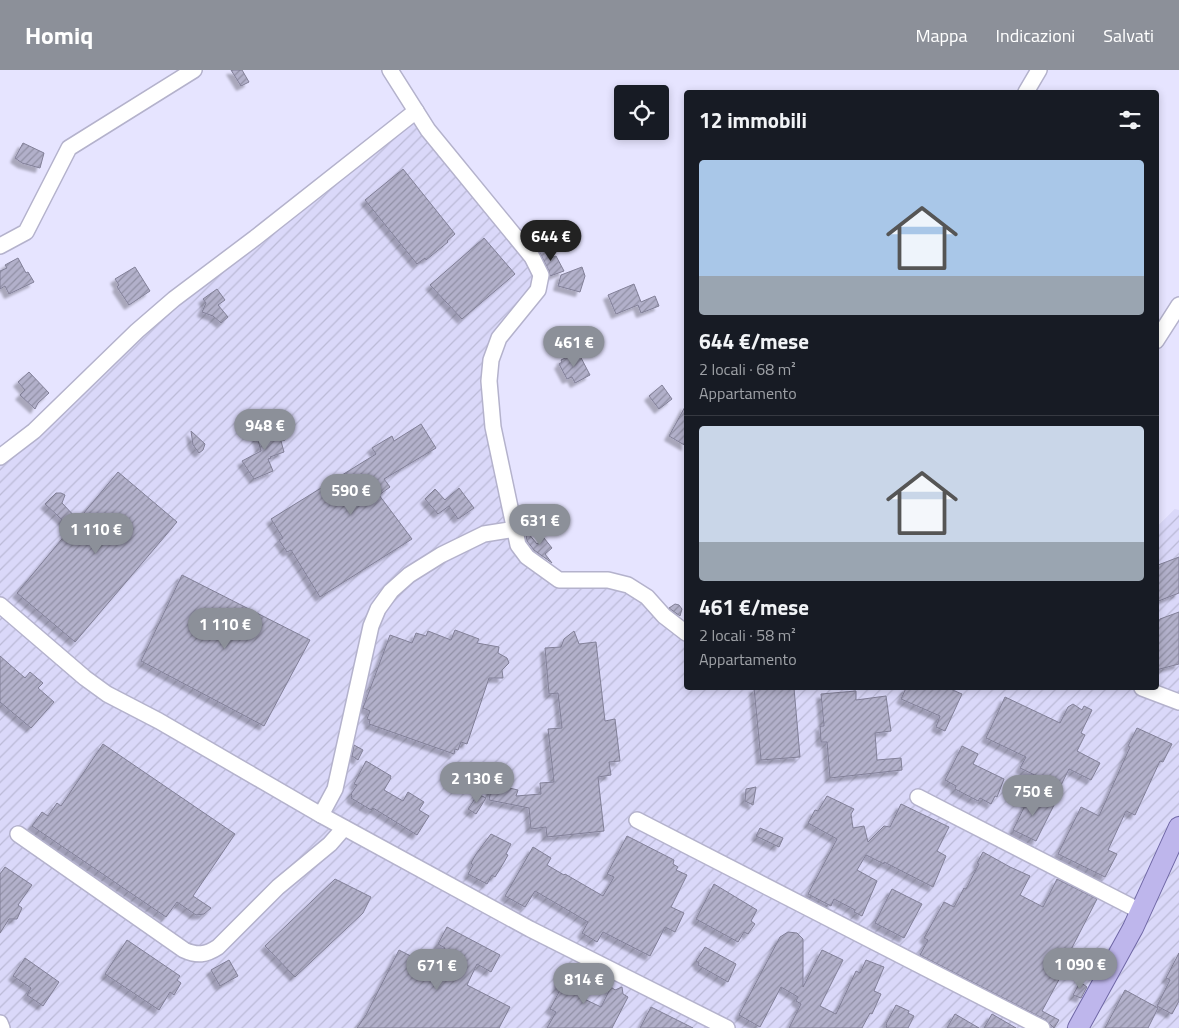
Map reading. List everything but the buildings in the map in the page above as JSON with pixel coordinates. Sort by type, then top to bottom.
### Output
[{"type":"main road","points":[[1078,1028],[1140,911],[1179,827]]},
{"type":"street","points":[[0,246],[26,232],[69,148],[194,70]]},
{"type":"street","points":[[390,70],[428,130],[532,257],[541,275],[538,290],[499,338],[491,360],[489,381],[493,427],[518,545],[524,555],[559,580],[608,580],[628,585],[647,597],[664,616],[684,631]]},
{"type":"street","points":[[1027,90],[1039,70]]},
{"type":"street","points":[[0,457],[34,431],[137,331],[174,299],[256,238],[416,110]]},
{"type":"street","points":[[1159,336],[1179,306]]},
{"type":"street","points":[[321,815],[335,789],[371,626],[386,597],[409,575],[441,555],[484,534],[516,529]]},
{"type":"street","points":[[0,605],[85,678],[107,694],[159,721],[344,828],[530,929],[727,1028]]},
{"type":"street","points":[[1147,690],[1179,702]]},
{"type":"street","points":[[918,797],[1140,911]]},
{"type":"street","points":[[637,820],[1042,1028]]},
{"type":"street","points":[[18,834],[184,950],[192,954],[202,955],[218,947],[278,887],[330,844],[344,828]]},
{"type":"street","points":[[0,1023],[2,1028]]},
{"type":"shaded area","points":[[416,111],[541,275],[491,360],[518,545],[559,580],[628,585],[684,631],[684,690],[1159,690],[1159,525],[1175,509],[1179,510],[1179,1028],[0,1028],[0,457],[99,368]]}]
